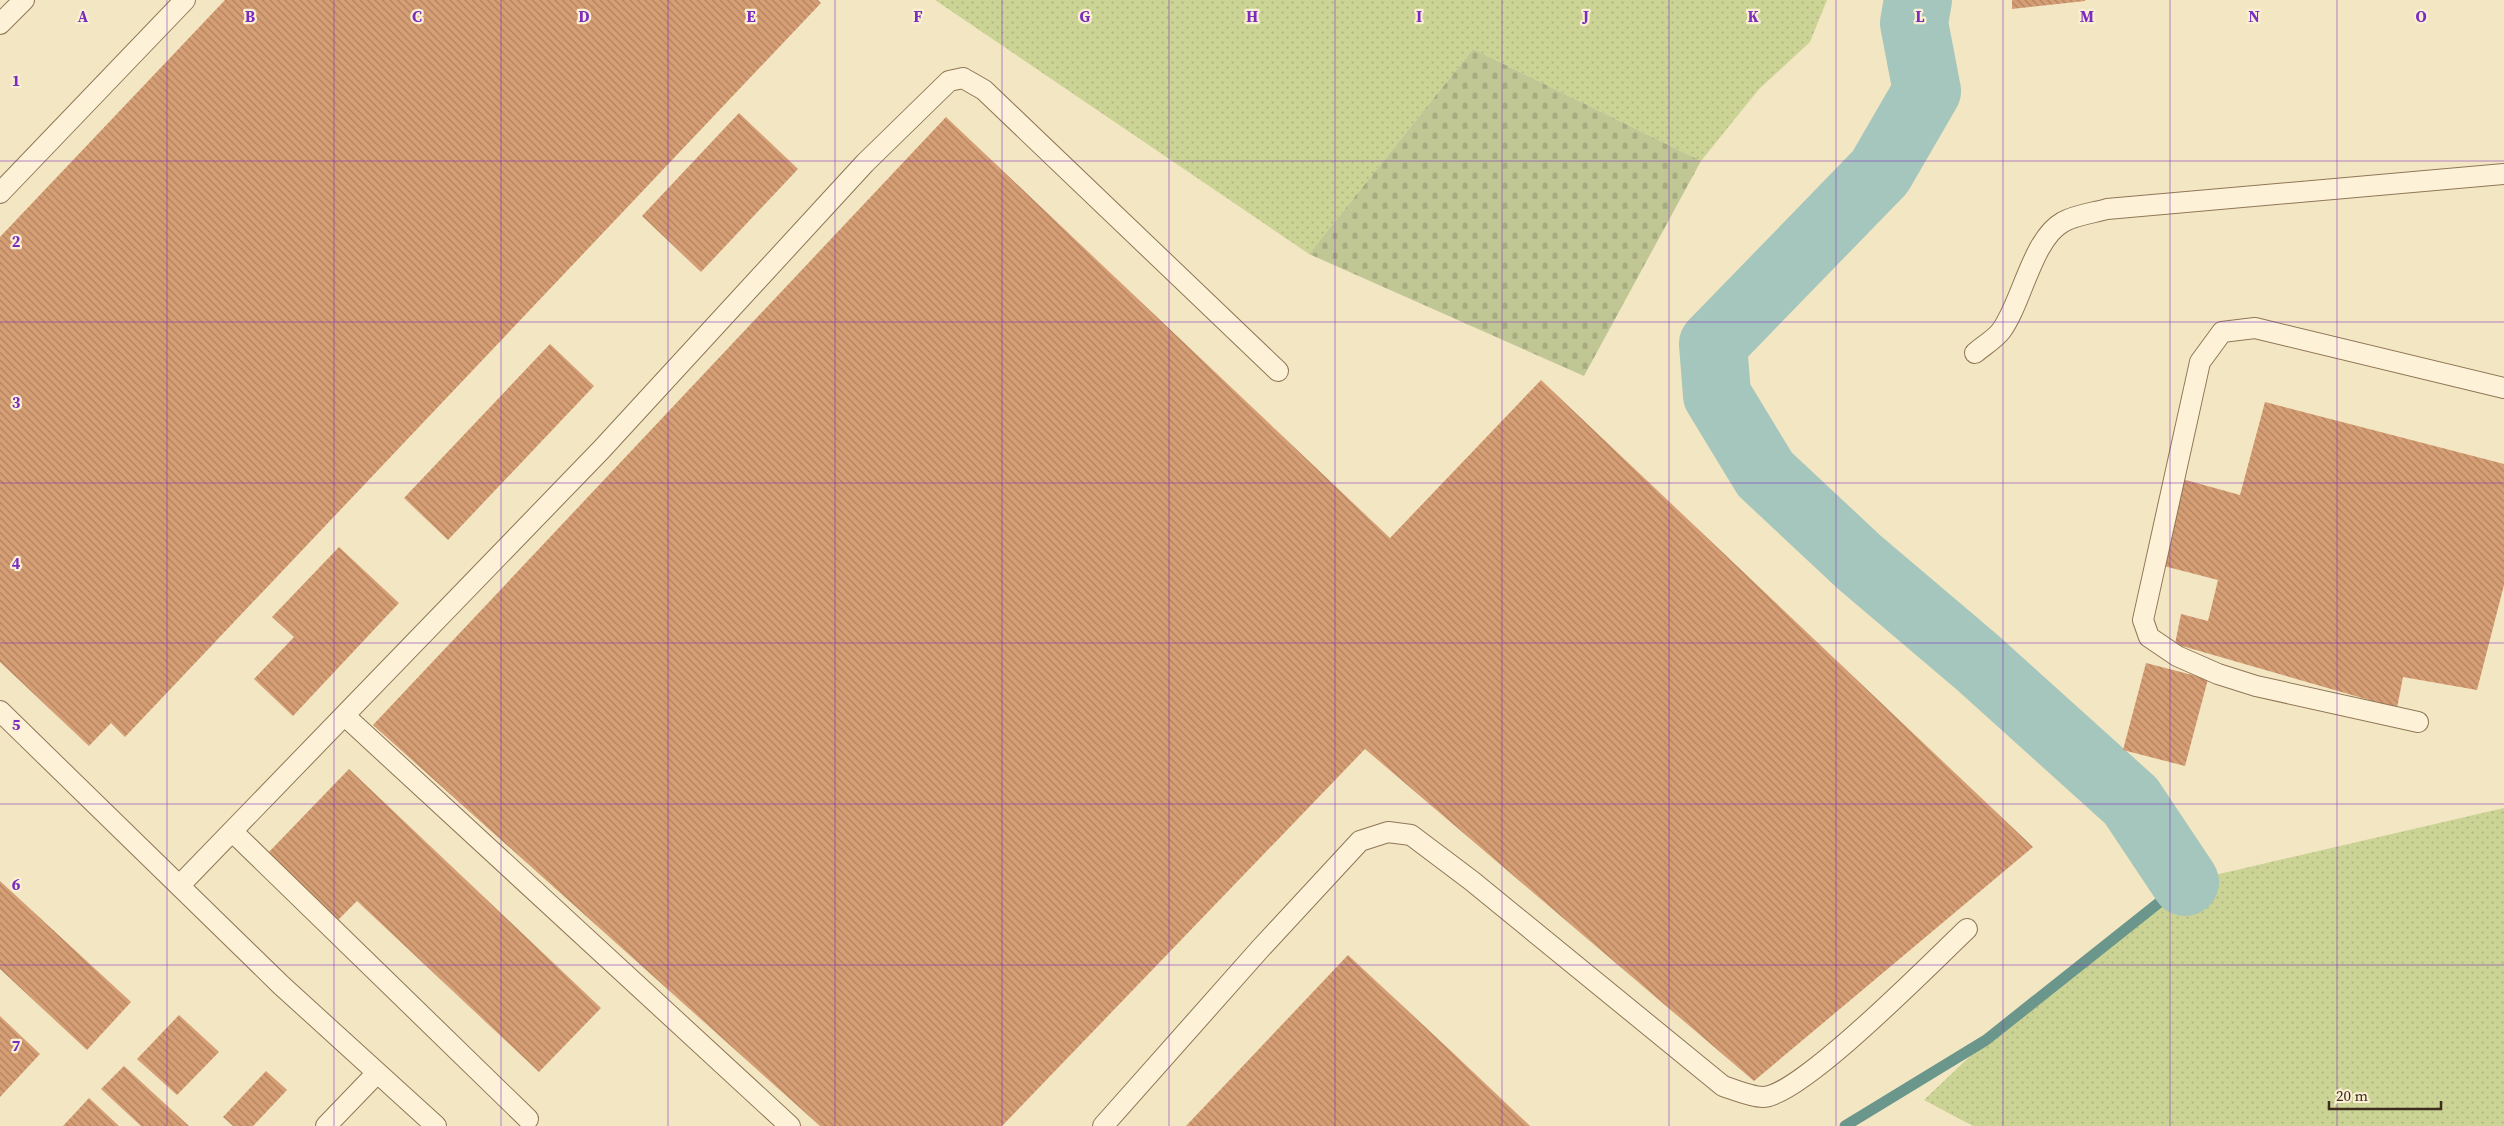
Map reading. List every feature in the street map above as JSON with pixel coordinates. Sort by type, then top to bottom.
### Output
[{"type":"lane","points":[[0,24],[24,0]]},
{"type":"lane","points":[[0,193],[185,0]]},
{"type":"lane","points":[[180,885],[234,832],[601,450],[865,163],[949,81],[956,78],[973,82],[984,90],[1278,371]]},
{"type":"lane","points":[[1975,353],[2000,332],[2017,302],[2032,263],[2047,238],[2062,222],[2107,209],[2504,174]]},
{"type":"lane","points":[[2418,722],[2256,686],[2218,674],[2177,656],[2149,637],[2143,620],[2200,362],[2222,332],[2255,328],[2504,388]]},
{"type":"lane","points":[[0,711],[281,985],[436,1126]]},
{"type":"lane","points":[[345,716],[790,1126]]},
{"type":"lane","points":[[234,832],[528,1119]]},
{"type":"lane","points":[[1103,1126],[1260,949],[1360,841],[1388,832],[1411,835],[1472,881],[1723,1086],[1764,1097],[1788,1089],[1829,1058],[1967,929]]},
{"type":"lane","points":[[326,1126],[377,1074]]},
{"type":"green space","points":[[935,0],[1827,0],[1810,42],[1759,89],[1701,161],[1473,49],[1309,254]]},
{"type":"green space","points":[[1473,49],[1701,161],[1584,376],[1309,254]]},
{"type":"green space","points":[[2504,808],[2504,1126],[1973,1126],[1924,1100],[2023,1006],[2185,882]]},
{"type":"building","points":[[225,0],[818,0],[821,3],[125,737],[111,723],[89,746],[0,662],[0,237]]},
{"type":"building","points":[[2012,0],[2085,0],[2085,1],[2012,9]]},
{"type":"building","points":[[739,113],[798,169],[701,272],[642,216]]},
{"type":"building","points":[[946,117],[1390,538],[1541,380],[2033,847],[1754,1081],[1365,749],[1002,1126],[820,1126],[373,725]]},
{"type":"building","points":[[550,344],[594,386],[448,540],[404,498]]},
{"type":"building","points":[[2265,402],[2504,464],[2504,585],[2477,690],[2403,677],[2397,708],[2175,644],[2181,614],[2208,621],[2218,580],[2160,565],[2182,479],[2240,495]]},
{"type":"building","points":[[339,547],[399,603],[293,716],[254,679],[294,637],[272,617]]},
{"type":"building","points":[[2146,663],[2208,679],[2185,766],[2123,750]]},
{"type":"building","points":[[349,769],[601,1008],[539,1072],[357,901],[338,920],[268,853]]},
{"type":"building","points":[[0,881],[131,1002],[87,1050],[0,969]]},
{"type":"building","points":[[1348,955],[1451,1051],[1530,1126],[1186,1126]]},
{"type":"building","points":[[179,1015],[219,1052],[177,1095],[137,1059]]},
{"type":"building","points":[[0,1016],[40,1054],[0,1097]]},
{"type":"building","points":[[124,1066],[189,1126],[141,1126],[101,1089]]},
{"type":"building","points":[[266,1071],[287,1090],[253,1126],[233,1126],[223,1117]]},
{"type":"building","points":[[89,1098],[119,1126],[63,1126]]},
{"type":"waterway","points":[[1918,0],[1914,23],[1927,91],[1880,172],[1713,344],[1717,395],[1765,474],[1859,562],[1978,663],[2131,801],[2185,882]]},
{"type":"waterway","points":[[1845,1126],[1986,1040],[2185,882]]}]
